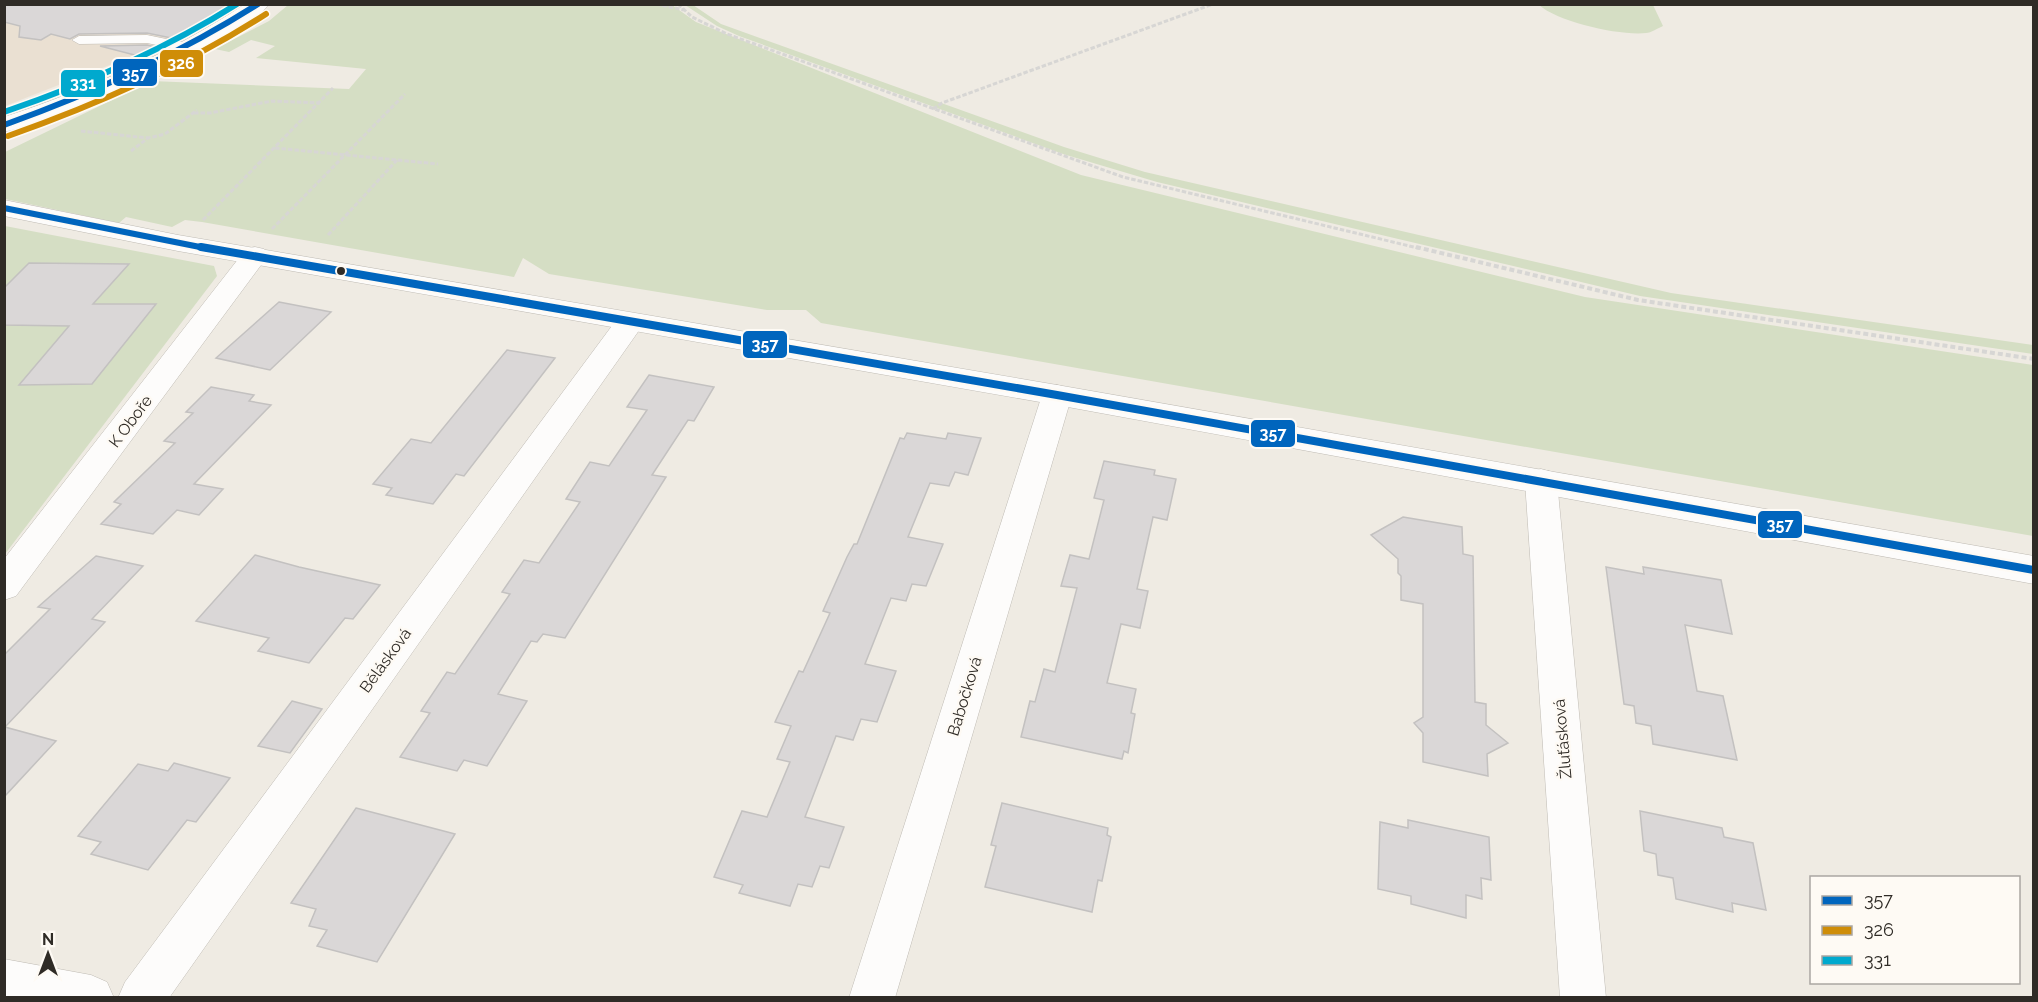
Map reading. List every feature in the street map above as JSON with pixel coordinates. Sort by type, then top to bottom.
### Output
[{"type":"street","points":[[4,125],[48,110],[190,48],[259,4]]},
{"type":"street","points":[[4,208],[630,322],[1056,395],[2034,570]]},
{"type":"street","name":"K Oboře","points":[[4,586],[255,255]]},
{"type":"street","name":"Bělásková","points":[[141,998],[630,322]]},
{"type":"street","name":"Babočková","points":[[872,998],[1056,395]]},
{"type":"street","name":"Žluťásková","points":[[1541,482],[1583,998]]},
{"type":"street","points":[[4,982],[92,998]]},
{"type":"lane","points":[[80,40],[147,39],[190,48]]},
{"type":"path","points":[[656,4],[684,10]]},
{"type":"path","points":[[678,4],[684,10],[727,34],[1123,177],[1573,286],[1649,302],[2034,359]]},
{"type":"path","points":[[933,110],[942,104],[1213,4]]},
{"type":"path","points":[[197,226],[320,104],[333,88]]},
{"type":"path","points":[[274,229],[405,94]]},
{"type":"path","points":[[78,130],[148,138],[165,134],[195,111],[210,113],[272,101],[320,104]]},
{"type":"path","points":[[130,151],[148,138]]},
{"type":"path","points":[[275,148],[438,164]]},
{"type":"path","points":[[328,235],[397,160]]},
{"type":"shaded area","points":[[5,5],[179,13],[222,12],[194,32],[5,106]]},
{"type":"green space","points":[[288,5],[672,5],[696,22],[1081,175],[1585,297],[2033,365],[2033,536],[821,323],[806,310],[767,310],[549,274],[523,258],[514,277],[202,222],[185,220],[172,227],[126,217],[119,223],[5,199],[5,152],[151,81],[349,89],[366,69],[256,58],[275,46],[251,40],[229,52],[215,49],[269,21]]},
{"type":"green space","points":[[685,5],[693,5],[721,24],[1064,147],[1145,172],[1671,293],[2033,345],[2033,354],[1640,296],[1157,182],[1063,154],[739,36],[717,26]]},
{"type":"green space","points":[[1539,5],[1653,5],[1663,26],[1646,33],[1606,30],[1560,17]]},
{"type":"green space","points":[[5,226],[214,266],[217,276],[5,554]]},
{"type":"building","points":[[4,4],[228,4],[215,20],[181,40],[147,33],[79,34],[70,39],[51,34],[41,40],[19,37],[20,26],[4,22]]},
{"type":"building","points":[[147,45],[164,49],[146,58],[100,46]]},
{"type":"building","points":[[29,263],[129,264],[93,304],[156,304],[92,384],[19,385],[69,326],[4,325],[4,288]]},
{"type":"building","points":[[279,302],[331,312],[270,370],[216,358]]},
{"type":"building","points":[[507,350],[555,358],[464,476],[456,474],[433,504],[386,495],[392,488],[373,484],[411,439],[431,443]]},
{"type":"building","points":[[649,375],[714,387],[694,421],[688,420],[652,475],[666,477],[565,638],[543,634],[537,642],[531,641],[498,694],[527,701],[487,766],[464,760],[457,771],[400,757],[430,713],[421,711],[447,672],[455,674],[510,594],[502,592],[524,560],[539,563],[580,502],[566,499],[590,462],[609,466],[647,410],[627,407]]},
{"type":"building","points":[[211,387],[254,395],[249,401],[271,405],[194,484],[223,489],[199,515],[177,510],[153,534],[101,524],[121,504],[114,502],[175,443],[164,441],[193,413],[186,412]]},
{"type":"building","points":[[907,433],[946,439],[948,433],[981,438],[968,475],[955,472],[949,486],[930,483],[908,537],[943,544],[926,586],[912,584],[906,601],[891,598],[865,664],[896,671],[877,722],[861,719],[853,740],[836,736],[805,817],[844,827],[829,868],[820,866],[812,887],[798,884],[790,906],[739,893],[743,885],[714,877],[742,811],[767,817],[790,762],[777,759],[791,726],[775,722],[799,671],[803,672],[830,613],[823,611],[847,557],[854,544],[857,544],[900,438],[904,439]]},
{"type":"building","points":[[1104,461],[1155,470],[1154,475],[1176,479],[1167,520],[1153,517],[1137,589],[1148,591],[1140,628],[1121,624],[1107,683],[1136,689],[1131,713],[1135,714],[1128,753],[1124,751],[1122,759],[1021,737],[1030,701],[1035,702],[1044,669],[1055,672],[1077,588],[1061,586],[1070,555],[1089,559],[1104,500],[1094,498]]},
{"type":"building","points":[[1403,517],[1462,527],[1463,554],[1473,556],[1475,702],[1486,704],[1486,725],[1508,743],[1487,754],[1488,776],[1423,762],[1423,733],[1414,723],[1423,717],[1423,604],[1401,600],[1398,559],[1371,535]]},
{"type":"building","points":[[255,555],[380,585],[353,619],[345,618],[309,663],[258,651],[269,638],[196,621]]},
{"type":"building","points":[[96,556],[143,566],[92,619],[105,622],[5,727],[56,741],[4,797],[4,655],[50,609],[38,607]]},
{"type":"building","points":[[1606,567],[1644,574],[1643,567],[1721,580],[1732,634],[1685,625],[1697,691],[1723,696],[1737,760],[1653,744],[1651,726],[1636,723],[1634,706],[1624,704]]},
{"type":"building","points":[[292,701],[322,709],[290,753],[258,746]]},
{"type":"building","points":[[174,763],[230,778],[196,822],[187,820],[148,870],[91,854],[101,842],[78,836],[138,764],[168,771]]},
{"type":"building","points":[[1002,803],[1108,828],[1107,835],[1111,837],[1102,881],[1098,880],[1092,912],[985,887],[996,846],[991,845]]},
{"type":"building","points":[[356,808],[455,834],[377,962],[317,946],[327,930],[309,926],[316,909],[291,903]]},
{"type":"building","points":[[1640,811],[1722,828],[1724,837],[1753,843],[1766,910],[1732,903],[1733,912],[1676,899],[1673,878],[1658,875],[1656,854],[1644,851]]},
{"type":"building","points":[[1408,820],[1489,837],[1491,880],[1481,878],[1482,899],[1466,895],[1466,918],[1411,904],[1411,896],[1378,889],[1380,822],[1408,828]]},
{"type":"transit line","name":"331","points":[[4,112],[124,66],[182,37],[237,4]]},
{"type":"transit line","name":"357","points":[[4,125],[135,73],[198,41],[258,4]]},
{"type":"transit line","name":"326","points":[[8,136],[141,84],[204,51],[266,14]]},
{"type":"transit line","name":"357","points":[[4,208],[178,243],[1057,395],[2034,570]]}]
